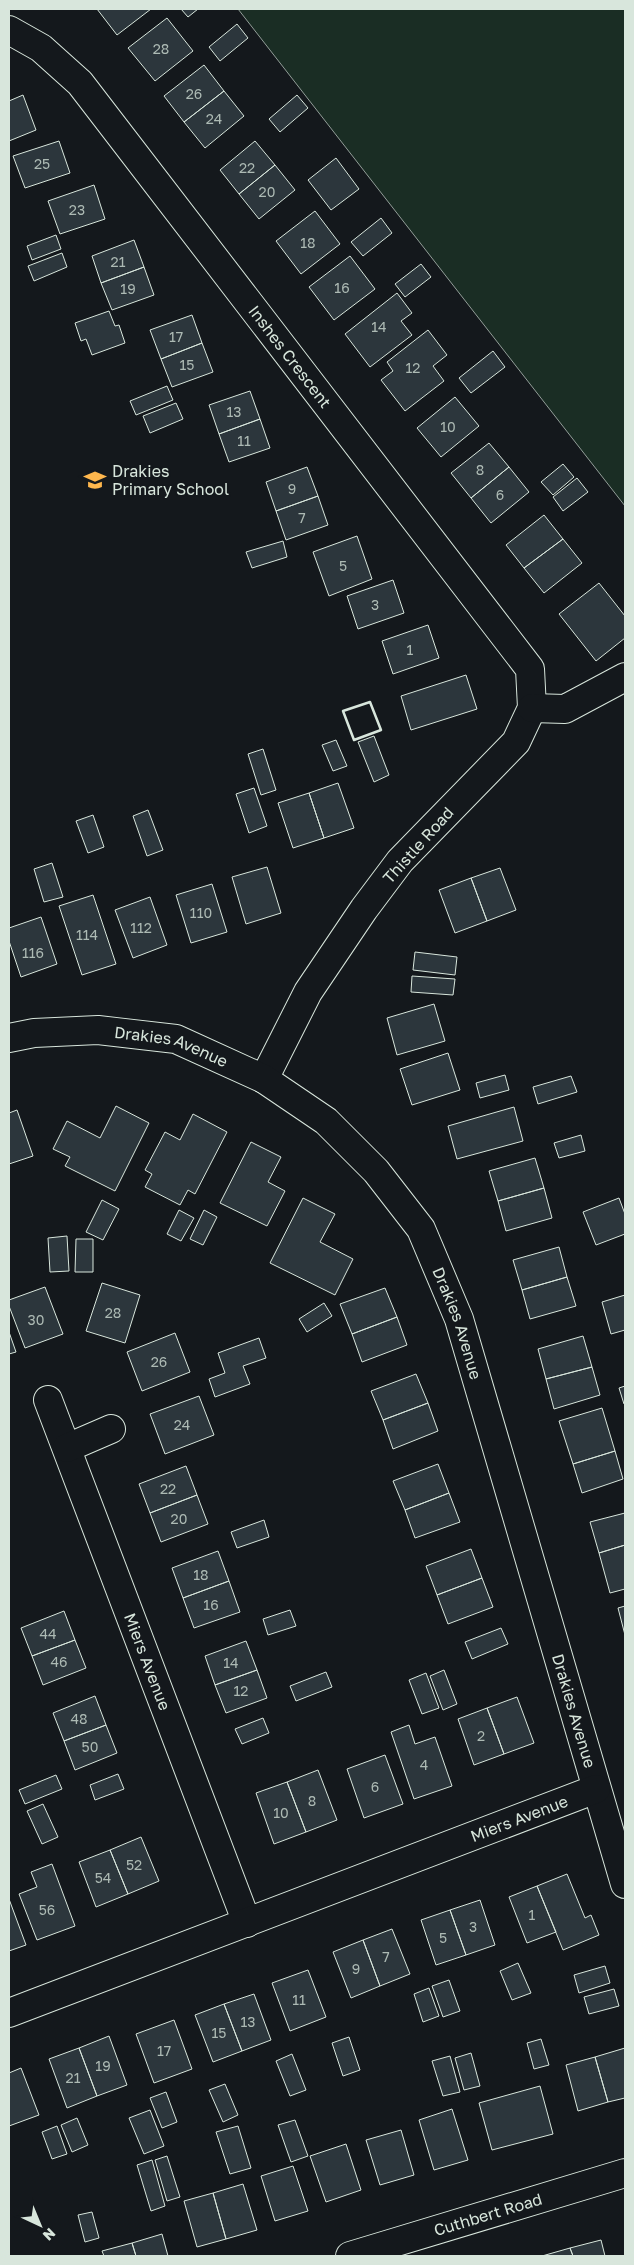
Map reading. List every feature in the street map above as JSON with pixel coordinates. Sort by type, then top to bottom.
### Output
[{"type":"street","name":"Inshes Crescent","points":[[9,30],[42,48],[80,83],[530,669],[532,708]]},
{"type":"street","points":[[532,708],[565,709],[625,677]]},
{"type":"street","name":"Thistle Road","points":[[264,1078],[308,992],[364,909],[400,861],[516,742],[532,708]]},
{"type":"street","name":"Drakies Avenue","points":[[9,1038],[34,1033],[98,1030],[176,1039],[264,1078],[326,1121],[376,1171],[421,1229],[459,1319],[625,1884]]},
{"type":"street","name":"Miers Avenue","points":[[48,1400],[247,1923]]},
{"type":"street","points":[[67,1448],[111,1430]]},
{"type":"street","name":"Miers Avenue","points":[[9,2013],[596,1789]]},
{"type":"street","name":"Cuthbert Road","points":[[350,2256],[625,2173]]},
{"type":"green space","points":[[238,9],[625,9],[625,506]]},
{"type":"building","points":[[97,9],[151,9],[117,35]]},
{"type":"building","points":[[181,9],[198,9],[188,17]]},
{"type":"building","points":[[167,18],[193,51],[155,81],[128,48]]},
{"type":"building","points":[[237,24],[248,38],[220,61],[209,47]]},
{"type":"building","points":[[204,65],[224,91],[184,122],[164,96]]},
{"type":"building","points":[[224,91],[244,116],[205,148],[184,122]]},
{"type":"building","points":[[23,95],[36,130],[9,141],[9,101]]},
{"type":"building","points":[[297,95],[308,108],[280,132],[269,119]]},
{"type":"building","points":[[59,141],[70,173],[25,188],[13,156]]},
{"type":"building","points":[[255,141],[275,165],[239,194],[220,170]]},
{"type":"building","points":[[336,158],[359,189],[331,210],[308,180]]},
{"type":"building","points":[[275,165],[295,190],[259,219],[239,194]]},
{"type":"building","points":[[94,185],[105,219],[60,234],[48,201]]},
{"type":"building","points":[[315,211],[340,244],[301,274],[276,241]]},
{"type":"building","points":[[381,218],[392,233],[363,256],[351,242]]},
{"type":"building","points":[[56,235],[61,249],[32,260],[27,246]]},
{"type":"building","points":[[134,240],[144,267],[101,283],[92,256]]},
{"type":"building","points":[[62,253],[67,267],[34,281],[28,266]]},
{"type":"building","points":[[350,256],[375,289],[334,320],[309,287]]},
{"type":"building","points":[[421,264],[431,277],[405,297],[395,284]]},
{"type":"building","points":[[144,267],[154,295],[112,310],[101,283]]},
{"type":"building","points":[[397,293],[412,313],[401,321],[412,335],[370,367],[345,334]]},
{"type":"building","points":[[109,311],[115,326],[119,325],[125,343],[92,355],[86,339],[81,341],[75,323]]},
{"type":"building","points":[[192,315],[202,343],[161,359],[150,330]]},
{"type":"building","points":[[428,330],[447,355],[433,366],[444,381],[405,411],[381,380],[393,371],[387,362]]},
{"type":"building","points":[[202,343],[213,372],[172,387],[161,359]]},
{"type":"building","points":[[493,351],[505,367],[471,393],[459,378]]},
{"type":"building","points":[[167,386],[173,400],[136,415],[130,401]]},
{"type":"building","points":[[250,391],[260,419],[219,434],[209,405]]},
{"type":"building","points":[[455,397],[479,426],[441,457],[417,428]]},
{"type":"building","points":[[176,403],[183,419],[150,433],[143,416]]},
{"type":"building","points":[[260,419],[270,448],[229,462],[219,434]]},
{"type":"building","points":[[489,443],[509,467],[471,498],[451,473]]},
{"type":"building","points":[[563,464],[574,477],[553,495],[541,482]]},
{"type":"building","points":[[307,467],[318,496],[276,511],[266,482]]},
{"type":"building","points":[[509,467],[529,492],[491,523],[471,498]]},
{"type":"building","points":[[577,478],[588,492],[563,511],[553,497]]},
{"type":"building","points":[[318,496],[328,525],[286,540],[276,511]]},
{"type":"building","points":[[544,515],[563,539],[524,568],[506,545]]},
{"type":"building","points":[[357,536],[372,579],[329,596],[313,552]]},
{"type":"building","points":[[563,539],[582,563],[544,593],[524,568]]},
{"type":"building","points":[[283,541],[287,557],[252,568],[246,552]]},
{"type":"building","points":[[393,580],[404,613],[358,629],[347,596]]},
{"type":"building","points":[[599,583],[625,616],[625,638],[596,661],[559,614]]},
{"type":"building","points":[[428,625],[439,658],[393,674],[382,641]]},
{"type":"building","points":[[466,675],[477,709],[411,730],[401,696]]},
{"type":"building","points":[[374,736],[389,775],[374,782],[358,742]]},
{"type":"building","points":[[336,740],[347,766],[333,771],[322,745]]},
{"type":"building","points":[[263,749],[276,790],[261,795],[248,754]]},
{"type":"building","points":[[338,783],[354,828],[324,838],[309,793]]},
{"type":"building","points":[[254,788],[267,826],[249,833],[236,794]]},
{"type":"building","points":[[309,793],[324,838],[293,848],[278,803]]},
{"type":"building","points":[[148,810],[163,850],[147,856],[133,816]]},
{"type":"building","points":[[93,815],[104,847],[88,853],[76,821]]},
{"type":"building","points":[[52,863],[63,897],[44,902],[34,869]]},
{"type":"building","points":[[267,867],[281,913],[246,924],[232,877]]},
{"type":"building","points":[[500,868],[516,910],[487,921],[471,878]]},
{"type":"building","points":[[471,878],[487,921],[455,933],[439,890]]},
{"type":"building","points":[[212,884],[227,932],[191,943],[176,895]]},
{"type":"building","points":[[93,895],[116,964],[82,975],[59,906]]},
{"type":"building","points":[[150,897],[167,945],[133,958],[115,910]]},
{"type":"building","points":[[41,917],[57,964],[21,977],[9,941],[9,928]]},
{"type":"building","points":[[415,952],[457,957],[455,975],[413,970]]},
{"type":"building","points":[[412,976],[455,979],[453,995],[411,992]]},
{"type":"building","points":[[434,1004],[445,1041],[397,1055],[387,1018]]},
{"type":"building","points":[[448,1053],[460,1090],[412,1105],[400,1069]]},
{"type":"building","points":[[505,1075],[509,1090],[480,1098],[476,1083]]},
{"type":"building","points":[[571,1076],[577,1092],[538,1104],[533,1087]]},
{"type":"building","points":[[116,1106],[149,1123],[115,1191],[65,1166],[70,1157],[53,1149],[67,1121],[100,1138]]},
{"type":"building","points":[[514,1107],[523,1141],[457,1159],[448,1126]]},
{"type":"building","points":[[17,1110],[33,1156],[9,1164],[9,1113]]},
{"type":"building","points":[[193,1114],[227,1132],[195,1194],[188,1190],[180,1205],[145,1187],[152,1174],[145,1170],[165,1132],[180,1140]]},
{"type":"building","points":[[581,1135],[585,1151],[559,1158],[554,1143]]},
{"type":"building","points":[[251,1142],[281,1157],[268,1182],[285,1191],[267,1226],[220,1203]]},
{"type":"building","points":[[535,1158],[544,1188],[498,1201],[489,1171]]},
{"type":"building","points":[[544,1188],[552,1218],[506,1231],[498,1201]]},
{"type":"building","points":[[303,1198],[335,1214],[320,1242],[353,1259],[335,1295],[270,1263]]},
{"type":"building","points":[[619,1198],[625,1214],[625,1234],[596,1245],[583,1212]]},
{"type":"building","points":[[102,1200],[119,1209],[103,1240],[86,1232]]},
{"type":"building","points":[[179,1210],[194,1218],[181,1241],[167,1234]]},
{"type":"building","points":[[204,1210],[217,1217],[203,1245],[190,1239]]},
{"type":"building","points":[[67,1236],[69,1271],[50,1272],[48,1238]]},
{"type":"building","points":[[76,1239],[93,1239],[93,1272],[75,1272]]},
{"type":"building","points":[[559,1247],[567,1277],[522,1290],[513,1260]]},
{"type":"building","points":[[567,1277],[576,1306],[530,1319],[522,1290]]},
{"type":"building","points":[[102,1283],[140,1295],[125,1343],[86,1331]]},
{"type":"building","points":[[45,1287],[63,1334],[25,1348],[9,1306],[9,1300]]},
{"type":"building","points":[[385,1288],[397,1317],[352,1334],[340,1304]]},
{"type":"building","points":[[625,1295],[625,1330],[611,1334],[602,1302]]},
{"type":"building","points":[[324,1303],[332,1316],[307,1332],[299,1319]]},
{"type":"building","points":[[397,1317],[407,1345],[362,1362],[352,1334]]},
{"type":"building","points":[[9,1332],[16,1352],[9,1354]]},
{"type":"building","points":[[175,1333],[190,1372],[142,1391],[127,1352]]},
{"type":"building","points":[[583,1336],[592,1367],[546,1379],[538,1349]]},
{"type":"building","points":[[259,1338],[266,1358],[243,1366],[250,1384],[215,1397],[209,1379],[225,1373],[218,1353]]},
{"type":"building","points":[[592,1367],[600,1395],[554,1409],[546,1379]]},
{"type":"building","points":[[416,1374],[428,1403],[383,1420],[371,1391]]},
{"type":"building","points":[[625,1386],[625,1403],[624,1404],[619,1388]]},
{"type":"building","points":[[199,1396],[214,1435],[165,1454],[150,1414]]},
{"type":"building","points":[[428,1403],[438,1431],[393,1449],[383,1420]]},
{"type":"building","points":[[602,1408],[615,1451],[573,1464],[559,1421]]},
{"type":"building","points":[[615,1451],[623,1479],[582,1493],[573,1464]]},
{"type":"building","points":[[438,1464],[449,1493],[405,1510],[393,1481]]},
{"type":"building","points":[[186,1466],[197,1495],[150,1513],[139,1484]]},
{"type":"building","points":[[449,1493],[460,1522],[415,1538],[405,1510]]},
{"type":"building","points":[[197,1495],[208,1524],[161,1542],[150,1513]]},
{"type":"building","points":[[625,1513],[625,1545],[599,1553],[590,1522]]},
{"type":"building","points":[[264,1520],[269,1537],[237,1548],[231,1532]]},
{"type":"building","points":[[625,1545],[625,1589],[610,1593],[599,1553]]},
{"type":"building","points":[[471,1549],[482,1578],[437,1595],[426,1566]]},
{"type":"building","points":[[218,1551],[229,1581],[183,1598],[172,1568]]},
{"type":"building","points":[[482,1578],[493,1607],[448,1624],[437,1595]]},
{"type":"building","points":[[229,1581],[240,1612],[194,1628],[183,1598]]},
{"type":"building","points":[[625,1606],[625,1635],[618,1608]]},
{"type":"building","points":[[290,1610],[296,1626],[268,1635],[263,1619]]},
{"type":"building","points":[[64,1611],[75,1640],[32,1656],[21,1628]]},
{"type":"building","points":[[501,1628],[508,1644],[472,1659],[465,1642]]},
{"type":"building","points":[[75,1640],[86,1668],[43,1685],[32,1656]]},
{"type":"building","points":[[246,1641],[257,1670],[215,1685],[205,1656]]},
{"type":"building","points":[[257,1670],[267,1698],[226,1713],[215,1685]]},
{"type":"building","points":[[444,1670],[457,1704],[443,1710],[430,1676]]},
{"type":"building","points":[[326,1672],[332,1687],[296,1701],[290,1686]]},
{"type":"building","points":[[426,1673],[439,1708],[422,1714],[409,1680]]},
{"type":"building","points":[[95,1696],[106,1725],[64,1741],[53,1713]]},
{"type":"building","points":[[517,1697],[534,1743],[504,1754],[487,1708]]},
{"type":"building","points":[[487,1708],[504,1754],[474,1765],[458,1719]]},
{"type":"building","points":[[263,1718],[269,1733],[242,1744],[235,1729]]},
{"type":"building","points":[[106,1725],[117,1753],[75,1770],[64,1741]]},
{"type":"building","points":[[409,1725],[415,1744],[435,1737],[452,1786],[414,1799],[391,1732]]},
{"type":"building","points":[[385,1755],[403,1804],[364,1818],[347,1769]]},
{"type":"building","points":[[318,1770],[337,1820],[306,1832],[287,1782]]},
{"type":"building","points":[[118,1774],[124,1789],[95,1800],[90,1785]]},
{"type":"building","points":[[56,1775],[62,1789],[25,1804],[19,1790]]},
{"type":"building","points":[[287,1782],[306,1832],[274,1844],[256,1793]]},
{"type":"building","points":[[43,1804],[58,1837],[42,1844],[27,1811]]},
{"type":"building","points":[[141,1837],[159,1881],[128,1894],[110,1850]]},
{"type":"building","points":[[110,1850],[128,1894],[96,1907],[79,1862]]},
{"type":"building","points":[[52,1864],[75,1926],[37,1940],[19,1894],[37,1887],[31,1872]]},
{"type":"building","points":[[567,1874],[585,1918],[591,1915],[599,1935],[563,1950],[537,1886]]},
{"type":"building","points":[[537,1886],[556,1932],[527,1943],[509,1897]]},
{"type":"building","points":[[9,1899],[26,1945],[9,1951]]},
{"type":"building","points":[[480,1900],[495,1945],[466,1955],[450,1910]]},
{"type":"building","points":[[450,1910],[466,1955],[436,1965],[421,1920]]},
{"type":"building","points":[[392,1929],[410,1974],[380,1986],[363,1940]]},
{"type":"building","points":[[363,1940],[380,1986],[351,1998],[333,1952]]},
{"type":"building","points":[[518,1963],[531,1993],[512,2000],[500,1971]]},
{"type":"building","points":[[605,1966],[610,1983],[579,1993],[574,1975]]},
{"type":"building","points":[[308,1970],[326,2017],[290,2031],[272,1983]]},
{"type":"building","points":[[449,1980],[460,2011],[443,2017],[432,1986]]},
{"type":"building","points":[[429,1988],[439,2016],[423,2022],[414,1994]]},
{"type":"building","points":[[614,1989],[619,2006],[589,2014],[584,1997]]},
{"type":"building","points":[[254,1994],[271,2040],[242,2051],[224,2004]]},
{"type":"building","points":[[224,2004],[242,2051],[213,2062],[195,2015]]},
{"type":"building","points":[[174,2020],[192,2069],[154,2083],[136,2034]]},
{"type":"building","points":[[109,2036],[127,2085],[97,2096],[79,2048]]},
{"type":"building","points":[[349,2037],[360,2070],[343,2076],[332,2043]]},
{"type":"building","points":[[541,2039],[549,2065],[534,2069],[527,2043]]},
{"type":"building","points":[[79,2048],[97,2096],[67,2108],[49,2059]]},
{"type":"building","points":[[625,2048],[625,2098],[608,2102],[595,2057]]},
{"type":"building","points":[[471,2053],[480,2086],[464,2090],[455,2058]]},
{"type":"building","points":[[292,2054],[306,2090],[290,2096],[276,2061]]},
{"type":"building","points":[[450,2056],[460,2092],[443,2096],[432,2061]]},
{"type":"building","points":[[595,2057],[608,2102],[578,2111],[566,2065]]},
{"type":"building","points":[[21,2068],[39,2115],[9,2126],[9,2073]]},
{"type":"building","points":[[225,2084],[238,2115],[223,2122],[209,2090]]},
{"type":"building","points":[[540,2086],[553,2134],[492,2150],[479,2103]]},
{"type":"building","points":[[166,2092],[177,2122],[162,2128],[150,2098]]},
{"type":"building","points":[[452,2109],[468,2160],[434,2170],[419,2120]]},
{"type":"building","points":[[150,2110],[164,2146],[144,2154],[129,2118]]},
{"type":"building","points":[[77,2118],[88,2145],[72,2152],[61,2125]]},
{"type":"building","points":[[295,2120],[308,2156],[291,2162],[278,2125]]},
{"type":"building","points":[[57,2126],[67,2154],[52,2159],[42,2132]]},
{"type":"building","points":[[238,2126],[251,2168],[230,2174],[216,2132]]},
{"type":"building","points":[[401,2130],[414,2175],[380,2185],[366,2140]]},
{"type":"building","points":[[346,2144],[361,2190],[326,2202],[310,2156]]},
{"type":"building","points":[[167,2156],[180,2197],[167,2201],[155,2160]]},
{"type":"building","points":[[152,2160],[165,2206],[151,2211],[137,2165]]},
{"type":"building","points":[[293,2166],[308,2211],[275,2221],[261,2176]]},
{"type":"building","points":[[243,2184],[257,2230],[226,2239],[213,2193]]},
{"type":"building","points":[[213,2193],[226,2239],[197,2247],[184,2201]]},
{"type":"building","points":[[92,2212],[99,2238],[85,2242],[78,2215]]},
{"type":"building","points":[[162,2234],[168,2256],[136,2256],[132,2243]]},
{"type":"building","points":[[601,2240],[605,2256],[573,2256],[570,2248]]},
{"type":"building","points":[[132,2243],[136,2256],[104,2256],[102,2251]]},
{"type":"building","points":[[570,2248],[573,2256],[542,2256]]},
{"type":"wall","points":[[370,702],[381,730],[354,740],[343,711],[370,702]]},
{"type":"place","name":"Drakies Primary School","points":[[95,480]]}]
